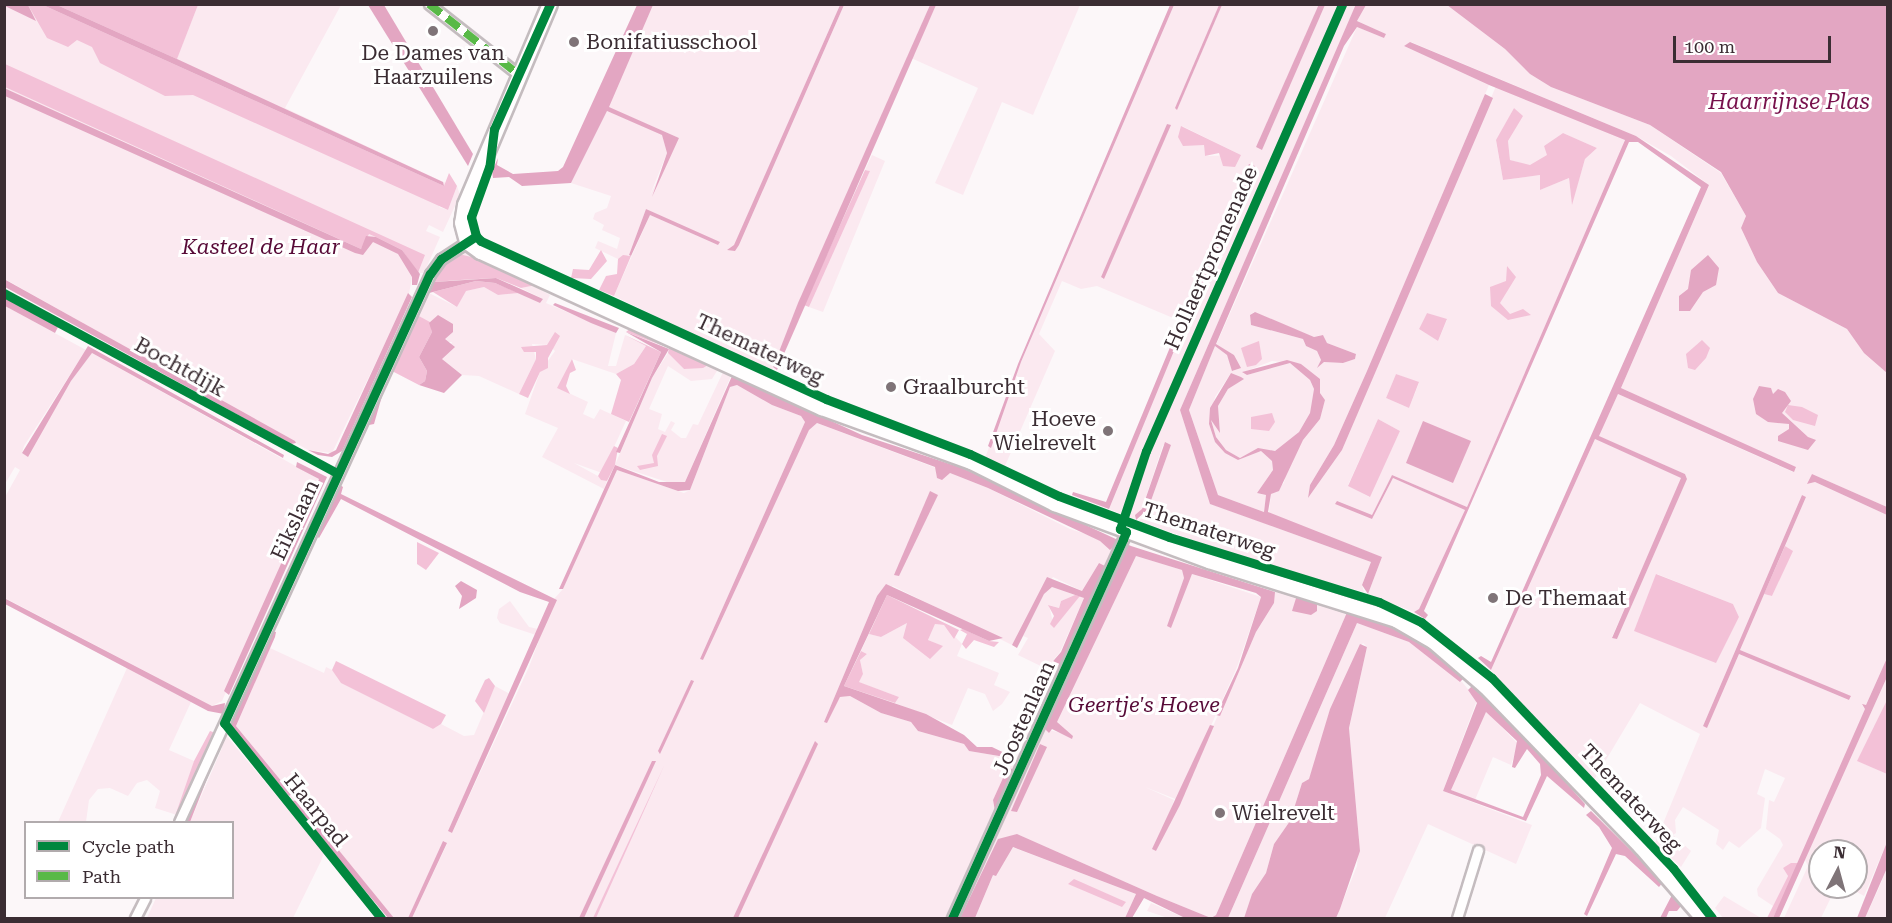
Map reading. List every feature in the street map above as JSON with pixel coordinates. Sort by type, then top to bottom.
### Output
[{"type":"street","points":[[429,4],[518,74]]},
{"type":"street","points":[[467,242],[462,224],[465,205],[545,7]]},
{"type":"street","name":"Thematerweg","points":[[467,242],[482,252],[822,408],[971,462],[1124,535],[1375,611],[1434,642],[1464,665],[1557,760],[1703,918]]},
{"type":"street","name":"Eikslaan","points":[[179,821],[430,274],[441,260],[467,242]]},
{"type":"street","name":"Joostenlaan","points":[[952,918],[1124,535]]},
{"type":"street","points":[[1457,918],[1478,850]]},
{"type":"street","points":[[135,918],[144,899]]},
{"type":"green space","name":"Kasteel de Haar","points":[[5,5],[58,5],[177,58],[198,5],[341,5],[285,108],[450,185],[439,207],[448,210],[457,186],[460,195],[443,232],[429,225],[426,231],[440,237],[424,273],[418,273],[425,255],[412,277],[409,294],[332,453],[308,450],[5,279]]},
{"type":"green space","points":[[653,5],[840,5],[734,246],[739,245],[844,5],[930,5],[771,372],[614,296],[650,215],[718,245],[646,209],[629,255],[618,259],[595,248],[598,241],[617,249],[620,238],[602,230],[604,225],[593,219],[595,213],[607,208],[611,196],[571,183],[607,111],[662,134],[667,153],[650,195],[679,138],[608,107]]},
{"type":"green space","points":[[936,5],[1080,5],[1033,115],[1002,102],[963,195],[935,183],[978,88],[911,58]]},
{"type":"green space","points":[[1174,5],[1219,5],[1177,109],[1222,5],[1319,5],[1256,147],[1262,150],[1325,5],[1356,5],[1180,410],[1211,504],[1371,562],[1362,585],[1364,592],[1259,563],[1139,521],[1148,509],[1171,445],[1163,445],[1142,509],[1134,519],[1109,509],[1185,323],[1097,286],[1081,289],[1062,281],[1039,334],[1055,351],[1005,466],[985,458],[1021,362]],"holes":[[[1167,124],[1170,125],[1103,279],[1101,277]],[[1182,126],[1241,155],[1205,156],[1204,145],[1193,145]]]},
{"type":"green space","points":[[1366,5],[1447,5],[1505,49],[1530,74],[1551,87],[1650,125],[1721,173],[1746,216],[1741,228],[1757,262],[1778,293],[1847,329],[1865,353],[1887,373],[1887,507],[1812,474],[1808,484],[1815,482],[1887,515],[1887,658],[1866,705],[1862,705],[1866,709],[1810,839],[1808,839],[1800,863],[1783,868],[1788,876],[1773,906],[1758,896],[1757,889],[1783,845],[1780,839],[1766,829],[1769,800],[1774,802],[1785,778],[1765,769],[1757,794],[1765,798],[1761,828],[1739,848],[1729,841],[1723,850],[1716,844],[1719,830],[1683,807],[1675,820],[1676,833],[1673,835],[1691,851],[1681,867],[1655,843],[1700,734],[1640,703],[1594,780],[1491,670],[1595,439],[1682,478],[1612,637],[1617,639],[1687,479],[1685,474],[1598,436],[1618,394],[1793,472],[1796,468],[1621,388],[1709,185],[1671,156],[1636,136],[1411,42],[1404,46],[1489,85],[1334,445],[1310,485],[1308,498],[1342,450],[1496,86],[1625,139],[1622,148],[1467,507],[1392,475],[1372,516],[1336,504],[1372,519],[1393,478],[1465,510],[1419,609],[1414,612],[1368,594],[1382,557],[1269,514],[1271,494],[1284,483],[1286,471],[1303,439],[1320,419],[1325,400],[1320,393],[1320,380],[1301,364],[1272,361],[1244,372],[1247,375],[1290,363],[1310,380],[1314,389],[1310,413],[1299,432],[1275,451],[1258,449],[1240,458],[1226,450],[1216,437],[1211,420],[1220,432],[1218,406],[1228,389],[1243,379],[1241,377],[1231,373],[1215,397],[1209,424],[1215,442],[1238,460],[1261,451],[1272,461],[1273,470],[1257,493],[1266,495],[1264,512],[1218,495],[1189,410],[1215,346],[1227,355],[1233,371],[1240,368],[1234,355],[1216,345],[1357,27],[1384,38],[1386,34],[1357,21]],"holes":[[[1514,108],[1522,116],[1508,141],[1510,160],[1530,166],[1548,155],[1544,146],[1563,133],[1597,148],[1585,159],[1572,203],[1569,178],[1540,190],[1540,175],[1503,180],[1496,141]],[[1254,312],[1313,337],[1323,335],[1327,343],[1356,354],[1355,359],[1343,363],[1324,362],[1317,368],[1321,360],[1317,351],[1306,346],[1303,339],[1251,325],[1250,315]],[[1427,313],[1447,320],[1438,341],[1419,329]],[[1396,374],[1419,383],[1409,408],[1386,398]],[[1378,419],[1400,431],[1369,497],[1348,485]],[[1802,495],[1806,497],[1785,546],[1792,551],[1772,596],[1764,594],[1740,650],[1851,697],[1849,700],[1739,654],[1707,727],[1703,726]],[[1657,574],[1733,604],[1739,617],[1716,662],[1635,631]]]},
{"type":"green space","points":[[872,155],[885,161],[823,312],[809,307],[870,171],[865,170]]},
{"type":"green space","points":[[463,251],[472,253],[536,283],[536,287],[550,295],[546,303],[616,333],[608,366],[616,366],[625,335],[646,346],[634,364],[616,374],[572,359],[558,388],[588,402],[583,414],[594,419],[600,409],[626,421],[602,473],[574,463],[607,481],[604,489],[542,457],[558,428],[525,414],[540,372],[555,351],[548,345],[532,344],[536,359],[519,394],[479,376],[462,375],[442,359],[452,342],[447,342],[430,322],[418,316],[429,293],[457,307],[465,291],[484,287],[498,295],[519,293],[540,303],[543,299],[521,288],[535,285],[488,261],[459,254],[450,258]]},
{"type":"green space","points":[[5,306],[86,350],[24,446],[22,453],[27,456],[71,381],[92,353],[319,479],[222,701],[212,706],[5,598],[5,497],[20,470],[15,467],[5,484]]},
{"type":"green space","points":[[668,353],[684,369],[713,362],[720,366],[712,379],[691,381],[668,366],[649,409],[662,414],[658,429],[665,432],[671,421],[675,423],[671,430],[681,438],[686,438],[693,424],[698,425],[725,368],[757,384],[731,376],[685,482],[676,485],[615,465],[652,378]]},
{"type":"green space","name":"Geertje's Hoeve","points":[[737,385],[772,405],[801,416],[805,422],[700,659],[703,660],[809,429],[817,423],[936,468],[937,477],[950,473],[988,488],[1070,529],[1124,546],[1126,550],[1045,729],[1073,736],[1056,723],[1136,556],[1182,570],[1184,578],[1168,626],[1170,627],[1192,574],[1261,597],[1237,667],[1178,800],[1145,787],[1174,800],[1156,851],[1256,632],[1274,603],[1269,589],[1247,582],[1252,580],[1348,610],[1216,915],[1211,918],[1017,834],[983,871],[960,918],[584,918],[655,761],[579,918],[412,918],[447,844],[444,841],[408,918],[394,918],[298,800],[325,845],[384,918],[229,730],[232,727],[287,795],[292,794],[236,726],[270,648],[324,673],[326,667],[332,670],[342,683],[433,729],[441,724],[464,736],[474,735],[495,686],[510,694],[448,831],[452,833],[529,667],[554,599],[563,589],[614,474],[617,470],[684,493],[690,490],[730,387]],"holes":[[[1099,563],[1105,566],[1060,666],[1053,671],[1051,663],[1060,652],[1084,598],[1080,596],[1054,627],[1049,605],[1059,608],[1061,601],[1075,595],[1052,587],[1044,594],[1023,636],[1028,638],[1018,655],[1053,672],[1016,759],[969,751],[964,744],[918,731],[911,722],[881,713],[850,696],[840,697],[824,722],[877,596],[893,586],[1012,645],[1053,577],[1082,591]],[[1008,768],[1014,770],[995,810],[993,800]]]},
{"type":"green space","points":[[510,601],[529,627],[538,629],[536,635],[500,623],[497,618],[499,609]]},
{"type":"green space","points":[[907,623],[930,658],[942,646],[928,640],[935,624],[944,625],[962,644],[957,656],[999,673],[994,685],[1010,692],[1002,704],[993,711],[985,694],[968,688],[952,725],[895,703],[899,697],[858,682],[863,674],[860,660],[867,654],[861,651],[869,634],[881,637]]},
{"type":"green space","points":[[1357,623],[1409,642],[1462,682],[1477,700],[1443,791],[1532,825],[1516,864],[1428,824],[1385,918],[1336,918],[1357,866],[1359,840],[1349,728],[1367,647],[1363,643],[1330,709],[1309,779],[1302,783],[1290,821],[1274,844],[1266,873],[1252,894],[1244,918],[1228,918]]},
{"type":"green space","points":[[127,668],[191,702],[169,750],[194,761],[177,815],[155,808],[160,791],[147,780],[137,783],[128,796],[110,788],[98,789],[89,800],[86,821],[58,821]]},
{"type":"green space","points":[[1887,677],[1887,700],[1858,761],[1887,774],[1887,842],[1868,887],[1868,839],[1814,839]]},
{"type":"green space","points":[[1486,711],[1518,744],[1511,765],[1493,757],[1475,800],[1451,790]]},
{"type":"green space","points":[[225,734],[324,853],[321,861],[293,918],[147,918],[156,899],[234,899],[234,821],[190,821],[222,748],[215,735],[220,736],[223,743]]},
{"type":"green space","points":[[1012,847],[1136,894],[1125,918],[975,918],[993,875]]},
{"type":"green space","points":[[1808,866],[1808,899],[1830,899],[1821,918],[1784,918]]},
{"type":"green space","points":[[1887,868],[1887,918],[1865,918],[1878,890]]},
{"type":"green space","points":[[1724,896],[1761,918],[1723,918],[1715,908]]},
{"type":"green space","points":[[1151,903],[1185,918],[1168,918],[1147,911]]},
{"type":"shaded area","points":[[28,5],[43,5],[444,186],[449,173],[457,186],[448,210],[193,95],[165,96],[100,63],[92,47],[77,40],[68,47],[47,38]]},
{"type":"shaded area","points":[[57,5],[198,5],[177,59]]},
{"type":"shaded area","points":[[5,64],[425,255],[418,273],[402,250],[376,237],[369,234],[361,249],[5,87]]},
{"type":"shaded area","points":[[1514,108],[1523,116],[1508,141],[1510,160],[1530,165],[1547,155],[1544,146],[1563,133],[1597,148],[1585,159],[1572,205],[1569,178],[1540,190],[1540,175],[1503,180],[1496,140]]},
{"type":"shaded area","points":[[1181,126],[1241,155],[1235,167],[1223,166],[1219,153],[1205,156],[1204,145],[1183,146],[1178,137]]},
{"type":"shaded area","points":[[865,170],[870,171],[809,307],[804,305]]},
{"type":"shaded area","points":[[601,250],[607,261],[591,279],[571,278],[573,269],[589,270]]},
{"type":"shaded area","points":[[459,254],[488,261],[536,285],[521,288],[496,278],[434,282],[427,294],[428,284],[440,267]]},
{"type":"shaded area","points":[[623,255],[631,256],[614,296],[599,290],[606,276],[617,274],[618,259]]},
{"type":"shaded area","points":[[1507,266],[1516,277],[1500,303],[1510,314],[1523,309],[1531,315],[1508,320],[1491,306],[1490,287],[1506,281]]},
{"type":"shaded area","points":[[476,281],[495,283],[519,293],[498,295],[484,287],[466,291],[457,307],[433,292]]},
{"type":"shaded area","points":[[1427,313],[1447,319],[1438,341],[1419,329]]},
{"type":"shaded area","points":[[417,315],[430,322],[432,332],[419,357],[427,371],[425,381],[419,385],[392,371]]},
{"type":"shaded area","points":[[633,326],[713,362],[703,368],[684,369],[668,353],[669,348],[626,332]]},
{"type":"shaded area","points":[[555,332],[560,336],[548,358],[548,368],[540,372],[528,398],[519,394],[536,359],[536,352],[524,352],[521,347],[547,345]]},
{"type":"shaded area","points":[[625,335],[661,352],[629,422],[611,414],[621,380],[616,374],[634,364],[646,346]]},
{"type":"shaded area","points":[[1702,340],[1710,348],[1706,358],[1695,370],[1688,368],[1686,354]]},
{"type":"shaded area","points":[[1259,341],[1262,359],[1256,365],[1247,367],[1241,348]]},
{"type":"shaded area","points":[[572,359],[576,370],[570,373],[566,386],[570,394],[557,388]]},
{"type":"shaded area","points":[[1396,374],[1419,382],[1409,408],[1386,398]]},
{"type":"shaded area","points":[[1788,405],[1802,407],[1818,415],[1815,426],[1793,420],[1785,412]]},
{"type":"shaded area","points":[[1272,413],[1275,422],[1269,431],[1251,429],[1251,417]]},
{"type":"shaded area","points":[[1378,419],[1400,431],[1370,497],[1348,486]]},
{"type":"shaded area","points":[[662,434],[667,436],[657,456],[658,466],[640,470],[637,466],[654,463],[652,455]]},
{"type":"shaded area","points":[[614,446],[618,448],[615,465],[607,481],[601,480],[598,476]]},
{"type":"shaded area","points":[[417,542],[439,553],[426,570],[417,564]]},
{"type":"shaded area","points":[[1785,546],[1793,551],[1772,596],[1764,594]]},
{"type":"shaded area","points":[[1656,574],[1733,604],[1739,617],[1716,663],[1634,631]]},
{"type":"shaded area","points":[[887,595],[959,630],[954,639],[944,625],[935,624],[928,640],[943,646],[930,659],[903,638],[907,623],[881,637],[869,634]]},
{"type":"shaded area","points":[[1075,595],[1080,596],[1054,628],[1050,624],[1054,616],[1048,605],[1059,608],[1061,601]]},
{"type":"shaded area","points":[[963,629],[989,641],[999,642],[994,647],[974,640],[966,649],[962,644],[967,634],[960,630]]},
{"type":"shaded area","points":[[861,651],[867,654],[860,660],[863,674],[859,682],[899,697],[895,703],[844,686]]},
{"type":"shaded area","points":[[336,661],[446,715],[441,724],[433,729],[341,683],[332,670]]},
{"type":"shaded area","points":[[489,678],[495,686],[484,713],[475,701],[485,680]]},
{"type":"shaded area","points":[[1887,700],[1887,774],[1857,761]]},
{"type":"shaded area","points":[[210,731],[216,733],[220,746],[185,821],[173,821],[194,761]]},
{"type":"shaded area","points":[[664,766],[596,918],[593,918],[626,847]]},
{"type":"shaded area","points":[[1791,863],[1800,863],[1773,918],[1767,918],[1788,876],[1783,868]]},
{"type":"shaded area","points":[[1074,879],[1126,902],[1122,907],[1068,884]]},
{"type":"water","points":[[1319,4],[1325,5],[1262,150],[1256,147]]},
{"type":"water","points":[[1356,4],[1366,5],[1357,21],[1386,34],[1384,38],[1357,27],[1344,46],[1216,344],[1234,355],[1241,368],[1232,371],[1227,355],[1215,346],[1189,410],[1218,495],[1264,512],[1266,495],[1257,493],[1273,470],[1272,461],[1261,451],[1238,460],[1225,453],[1215,442],[1209,424],[1210,408],[1231,373],[1241,377],[1244,379],[1228,389],[1218,406],[1220,433],[1211,420],[1216,437],[1226,450],[1240,458],[1258,448],[1275,451],[1299,432],[1310,413],[1314,389],[1310,380],[1290,363],[1247,375],[1242,372],[1287,360],[1301,364],[1320,379],[1320,393],[1325,400],[1320,419],[1303,440],[1279,491],[1271,494],[1268,512],[1382,557],[1368,594],[1362,585],[1371,562],[1210,504],[1180,410]]},
{"type":"water","points":[[28,5],[36,21],[5,6]]},
{"type":"water","points":[[43,5],[57,5],[177,59],[443,182],[444,186]]},
{"type":"water","points":[[368,5],[384,5],[473,154],[468,166]]},
{"type":"water","points":[[637,5],[653,5],[609,107],[679,138],[652,197],[667,153],[662,135],[607,111],[571,183],[522,186],[509,177],[493,178],[492,171],[498,158],[497,165],[513,174],[558,171],[563,167]]},
{"type":"water","points":[[840,5],[844,5],[739,245],[735,251],[727,250],[734,245]]},
{"type":"water","points":[[930,5],[936,5],[777,370],[773,367],[798,303]]},
{"type":"water","points":[[1170,5],[1174,5],[1021,362],[991,448],[988,446],[1018,364]]},
{"type":"water","points":[[1219,5],[1222,5],[1177,110],[1175,108]]},
{"type":"water","name":"Haarrijnse Plas","points":[[1447,5],[1887,5],[1887,373],[1864,353],[1847,329],[1778,293],[1757,262],[1741,228],[1746,216],[1721,172],[1650,125],[1551,87],[1530,74],[1505,49]]},
{"type":"water","points":[[1410,42],[1636,136],[1709,185],[1621,388],[1796,467],[1794,472],[1618,394],[1599,436],[1685,474],[1687,479],[1617,639],[1612,638],[1681,478],[1595,439],[1491,670],[1478,658],[1481,656],[1491,662],[1701,187],[1638,142],[1629,142],[1424,611],[1428,615],[1425,619],[1414,612],[1419,609],[1465,510],[1393,478],[1372,519],[1335,504],[1337,501],[1372,515],[1392,475],[1467,507],[1625,140],[1489,85],[1404,46]]},
{"type":"water","points":[[4,88],[361,249],[366,236],[376,237],[402,250],[420,274],[417,285],[412,285],[412,277],[398,254],[373,242],[363,255],[355,253],[5,96]]},
{"type":"water","points":[[1485,94],[1493,98],[1342,450],[1308,498],[1310,485],[1334,445]]},
{"type":"water","points":[[1167,124],[1171,125],[1104,279],[1101,277]]},
{"type":"water","points":[[1249,164],[1255,166],[1191,311],[1185,309]]},
{"type":"water","points":[[646,209],[720,242],[718,245],[650,215],[631,256],[629,255]]},
{"type":"water","points":[[1708,255],[1719,268],[1716,285],[1703,292],[1690,311],[1679,311],[1679,296],[1688,289],[1691,270]]},
{"type":"water","points":[[496,278],[543,299],[540,303],[495,283],[476,281],[429,293],[417,315],[434,282]]},
{"type":"water","points":[[4,279],[296,443],[291,444],[5,287]]},
{"type":"water","points":[[408,293],[412,297],[342,451],[332,457],[318,455],[308,450],[328,454],[336,450]]},
{"type":"water","points":[[5,298],[58,327],[55,333],[5,306]]},
{"type":"water","points":[[555,303],[619,328],[616,333],[553,305]]},
{"type":"water","points":[[1255,312],[1314,337],[1323,335],[1327,343],[1356,354],[1355,359],[1343,363],[1324,362],[1317,368],[1321,360],[1317,351],[1306,346],[1303,339],[1251,325],[1250,315]]},
{"type":"water","points":[[438,315],[453,324],[453,332],[445,339],[455,347],[442,359],[462,375],[444,393],[419,385],[425,381],[427,371],[419,357],[432,332],[429,323]]},
{"type":"water","points":[[1178,328],[1183,329],[1109,509],[1072,495],[1073,492],[1106,502]]},
{"type":"water","points":[[626,332],[669,349],[652,378],[620,453],[616,452],[661,352]]},
{"type":"water","points":[[88,346],[284,455],[283,458],[92,353],[71,381],[28,457],[22,453]]},
{"type":"water","points":[[732,376],[862,435],[962,468],[1131,546],[1275,592],[1274,603],[1256,632],[1220,716],[1216,715],[1238,668],[1261,597],[1256,593],[1192,574],[1171,628],[1167,626],[1184,578],[1182,570],[1136,556],[1057,722],[1073,736],[1072,739],[1052,729],[1049,733],[1045,729],[1126,550],[1124,547],[1117,544],[1110,550],[1100,541],[988,488],[950,473],[942,480],[937,478],[935,467],[817,423],[809,430],[703,660],[700,659],[805,422],[801,416],[772,405],[737,385],[730,387],[690,490],[678,491],[617,470],[563,589],[559,589],[615,465],[659,482],[685,482]]},
{"type":"water","points":[[386,382],[374,424],[364,426]]},
{"type":"water","points":[[1759,386],[1771,388],[1773,394],[1778,389],[1785,392],[1791,401],[1782,413],[1808,437],[1816,440],[1808,450],[1778,441],[1778,436],[1789,429],[1789,424],[1768,422],[1756,414],[1753,399]]},
{"type":"water","points":[[1423,421],[1471,441],[1453,483],[1406,463]]},
{"type":"water","points":[[1165,442],[1171,445],[1148,509],[1136,520],[1135,515],[1142,509]]},
{"type":"water","points":[[297,462],[327,477],[229,695],[224,691],[319,479],[296,467]]},
{"type":"water","points":[[1812,474],[1887,507],[1887,515],[1815,482],[1807,484]]},
{"type":"water","points":[[340,485],[343,487],[341,494],[557,600],[452,833],[448,831],[549,602],[520,592],[341,499],[319,538],[314,534]]},
{"type":"water","points":[[930,491],[938,495],[899,576],[894,575]]},
{"type":"water","points":[[1802,495],[1806,497],[1740,650],[1851,696],[1849,700],[1739,654],[1707,728],[1703,726]]},
{"type":"water","points":[[1099,563],[1105,566],[1060,665],[1053,672],[1048,667],[1061,652],[1084,598],[1052,587],[1044,594],[1017,648],[1012,645],[1047,577],[1082,591]]},
{"type":"water","points":[[461,581],[477,590],[476,598],[459,609],[462,596],[455,586]]},
{"type":"water","points":[[886,584],[1003,638],[989,641],[887,595],[844,686],[926,714],[964,735],[977,747],[992,747],[1017,759],[969,751],[964,744],[918,731],[911,722],[881,713],[850,696],[840,697],[827,723],[824,722],[877,596]]},
{"type":"water","points":[[1297,595],[1317,600],[1317,611],[1311,615],[1292,611]]},
{"type":"water","points":[[4,598],[212,706],[225,703],[224,714],[208,711],[5,604]]},
{"type":"water","points":[[1348,610],[1412,635],[1464,678],[1460,682],[1409,642],[1357,623],[1228,918],[1211,918],[1216,915]]},
{"type":"water","points":[[272,631],[276,632],[275,637],[236,726],[292,794],[289,796],[229,725]]},
{"type":"water","points":[[1360,644],[1367,647],[1349,728],[1360,851],[1340,909],[1336,918],[1244,918],[1252,894],[1266,873],[1274,844],[1290,821],[1302,783],[1309,779],[1330,709]]},
{"type":"water","points":[[1887,658],[1887,677],[1814,839],[1808,839],[1808,853],[1779,918],[1773,918],[1865,709],[1862,704],[1866,705]]},
{"type":"water","points":[[691,680],[694,681],[660,754],[658,751]]},
{"type":"water","points":[[1473,685],[1545,759],[1585,804],[1584,808],[1547,776],[1526,821],[1443,791],[1477,703],[1468,690]],"holes":[[[1486,712],[1517,741],[1512,767],[1515,768],[1527,749],[1540,764],[1541,775],[1523,817],[1451,790]]]},
{"type":"water","points":[[1210,725],[1214,726],[1180,805],[1156,851],[1152,849]]},
{"type":"water","points":[[815,741],[818,744],[738,918],[733,918]]},
{"type":"water","points":[[1040,744],[1047,747],[1017,812],[1011,811]]},
{"type":"water","points":[[220,746],[190,821],[185,821]]},
{"type":"water","points":[[652,761],[656,761],[584,918],[579,918]]},
{"type":"water","points":[[1008,767],[1014,770],[995,811],[993,800]]},
{"type":"water","points":[[298,800],[394,918],[388,918],[293,805],[292,801]]},
{"type":"water","points":[[1591,811],[1663,882],[1659,887],[1625,856],[1616,854],[1587,916],[1584,914],[1612,848],[1599,827],[1586,815]]},
{"type":"water","points":[[1017,834],[1211,918],[1185,918],[1144,898],[1132,918],[1125,918],[1136,894],[1013,847],[996,876],[993,875],[975,918],[960,918],[998,839]]},
{"type":"water","points":[[443,841],[447,843],[412,918],[408,918]]},
{"type":"water","points":[[1887,842],[1887,868],[1865,918],[1857,918],[1864,899],[1868,899],[1868,890]]},
{"type":"water","points":[[1673,893],[1681,906],[1677,911],[1669,911],[1666,918],[1660,918]]},
{"type":"marked path","points":[[429,4],[518,74]]},
{"type":"cycle path","points":[[550,4],[494,129],[489,167],[471,217],[476,236],[481,241],[826,399],[970,454],[1059,496],[1169,537],[1379,602],[1421,622],[1492,678],[1673,868],[1712,918]]},
{"type":"cycle path","name":"Hollaertpromenade","points":[[952,918],[1126,532],[1120,529],[1146,451],[1342,4]]},
{"type":"cycle path","name":"Haarpad","points":[[381,918],[224,723],[430,274],[441,259],[476,236]]},
{"type":"cycle path","name":"Bochtdijk","points":[[4,293],[337,473]]},
{"type":"place","name":"De Dames van Haarzuilens","points":[[433,31]]},
{"type":"place","name":"Bonifatiusschool","points":[[574,42]]},
{"type":"place","name":"Graalburcht","points":[[891,387]]},
{"type":"place","name":"Hoeve Wielrevelt","points":[[1108,431]]},
{"type":"place","name":"De Themaat","points":[[1493,598]]},
{"type":"place","name":"Wielrevelt","points":[[1220,813]]}]
